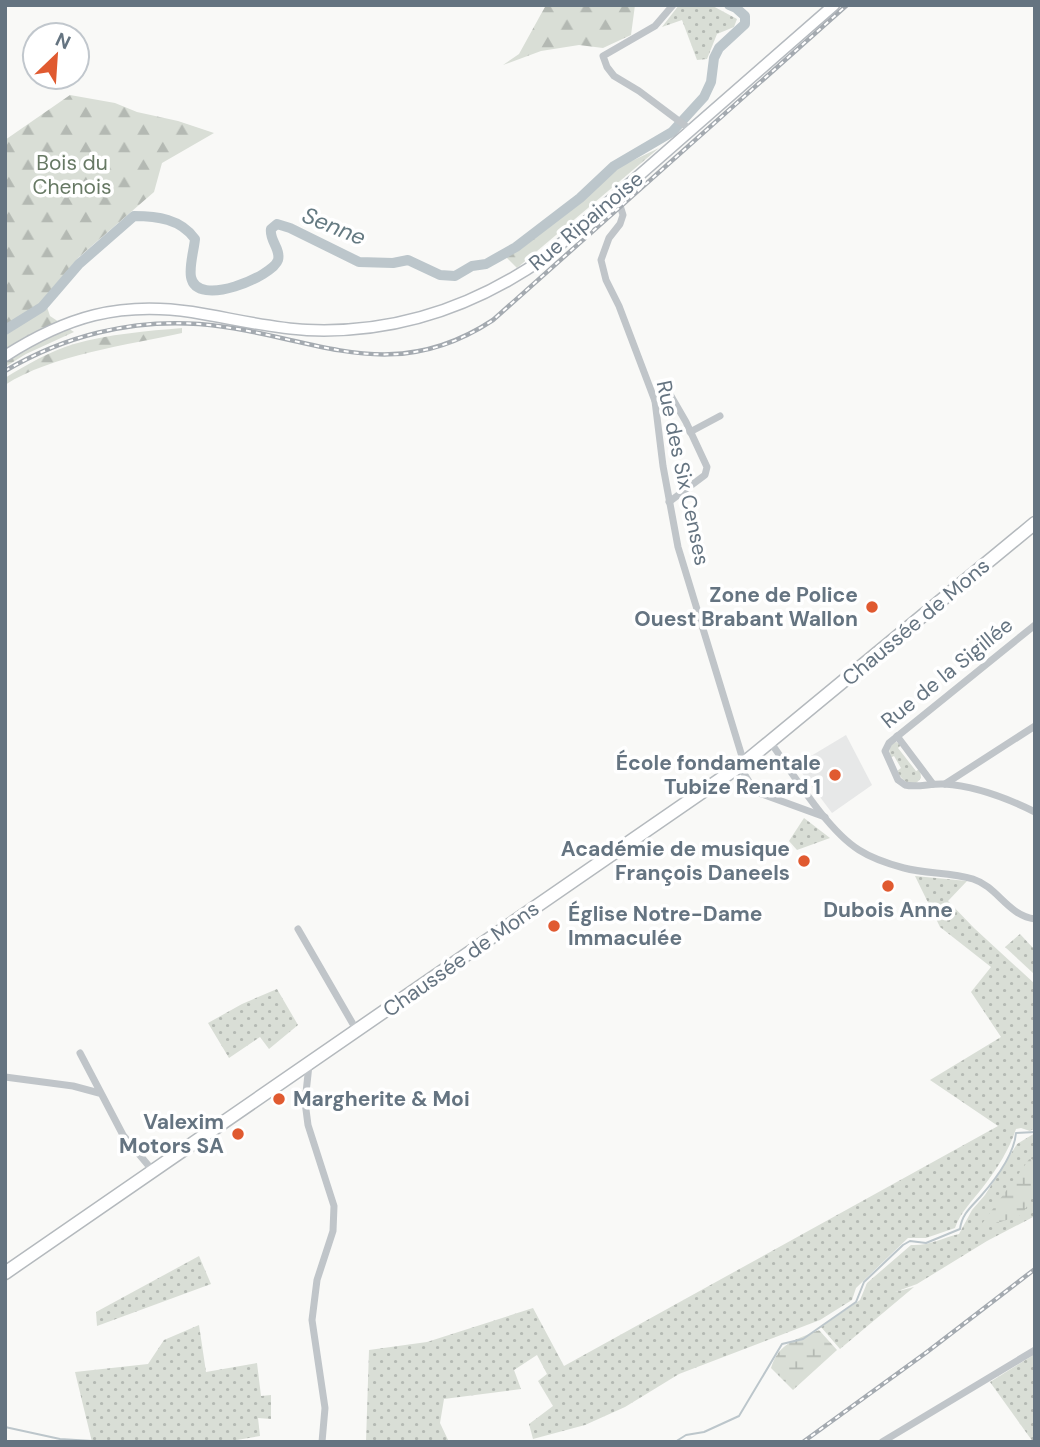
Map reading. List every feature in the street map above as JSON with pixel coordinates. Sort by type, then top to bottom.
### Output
[{"type":"main road","name":"Chaussée de Mons","points":[[5,1273],[742,765],[1035,523]]},
{"type":"street","points":[[673,5],[655,26],[603,56],[614,76],[689,128]]},
{"type":"street","name":"Rue Ripainoise","points":[[5,356],[43,333],[70,321],[128,308],[190,312],[305,330],[359,329],[414,319],[469,301],[524,272],[547,256],[617,196],[689,128],[834,5]]},
{"type":"street","name":"Rue des Six Censes","points":[[617,196],[623,215],[620,224],[609,238],[601,260],[606,281],[655,401],[678,547],[742,765]]},
{"type":"street","points":[[655,401],[671,396],[707,467],[707,472],[669,502]]},
{"type":"street","points":[[690,432],[720,416]]},
{"type":"street","name":"Rue de la Sigillée","points":[[933,784],[910,786],[900,782],[885,751],[889,743],[1035,625]]},
{"type":"street","points":[[944,784],[1035,726]]},
{"type":"street","points":[[897,736],[933,784],[993,794],[1035,812]]},
{"type":"street","points":[[771,743],[825,817],[841,836],[859,850],[907,869],[972,878],[985,884],[1012,910],[1035,919]]},
{"type":"street","points":[[742,765],[759,793],[825,817]]},
{"type":"street","points":[[298,929],[357,1031]]},
{"type":"street","points":[[80,1053],[123,1135],[153,1172]]},
{"type":"street","points":[[309,1065],[305,1102],[308,1125],[334,1206],[333,1231],[317,1280],[312,1320],[325,1408],[322,1442]]},
{"type":"street","points":[[5,1077],[74,1086],[99,1093]]},
{"type":"street","points":[[881,1442],[1035,1350]]},
{"type":"shaded area","name":"École fondamentale Tubize Renard 1","points":[[846,735],[872,785],[832,813],[796,765]]},
{"type":"green space","points":[[546,5],[635,5],[631,35],[603,48],[579,45],[541,51],[503,65],[519,54]]},
{"type":"green space","points":[[679,5],[711,5],[737,19],[734,27],[717,34],[707,59],[697,60],[682,20],[662,27]]},
{"type":"green space","name":"Bois du Chenois","points":[[70,95],[115,103],[137,112],[178,121],[214,133],[162,163],[154,192],[79,257],[44,298],[50,316],[74,332],[5,367],[5,140]]},
{"type":"green space","points":[[659,148],[517,268],[503,254],[615,169]]},
{"type":"green space","points":[[182,328],[182,333],[114,347],[44,366],[5,385],[5,378],[21,368],[74,344],[114,335]]},
{"type":"green space","points":[[896,742],[902,744],[898,748],[916,771],[920,769],[921,778],[918,782],[908,783],[897,771],[901,768],[894,756],[890,758],[889,746]]},
{"type":"green space","points":[[804,818],[830,838],[797,850],[789,841]]},
{"type":"green space","points":[[915,876],[967,881],[948,901],[1035,984],[1035,1128],[1030,1131],[1016,1129],[998,1166],[963,1212],[955,1228],[926,1238],[908,1238],[856,1288],[852,1300],[820,1320],[679,1374],[625,1407],[585,1425],[533,1439],[529,1424],[553,1406],[538,1381],[547,1374],[537,1355],[514,1370],[521,1389],[444,1399],[440,1423],[449,1442],[366,1442],[369,1350],[427,1342],[533,1308],[564,1366],[998,1126],[930,1080],[1001,1037],[971,992],[991,967],[940,927]]},
{"type":"green space","points":[[1020,934],[1035,950],[1033,973],[1005,947]]},
{"type":"green space","points":[[277,989],[298,1025],[269,1049],[260,1037],[229,1058],[208,1023]]},
{"type":"green space","points":[[1035,1133],[1035,1216],[987,1241],[917,1284],[895,1292],[914,1287],[840,1349],[821,1327],[860,1300],[867,1283],[911,1245],[930,1243],[959,1234],[1017,1144]]},
{"type":"green space","points":[[1030,1158],[1035,1161],[1035,1192],[1022,1215],[981,1225]]},
{"type":"green space","points":[[199,1256],[211,1284],[97,1326],[96,1312]]},
{"type":"green space","points":[[199,1325],[206,1372],[257,1363],[261,1396],[271,1395],[271,1419],[258,1418],[260,1436],[225,1442],[92,1442],[75,1372],[148,1364],[164,1340]]},
{"type":"green space","points":[[819,1330],[837,1350],[793,1390],[771,1368],[774,1359],[789,1343]]},
{"type":"green space","points":[[1035,1354],[1035,1442],[1033,1442],[990,1382]]},
{"type":"waterway","name":"Senne","points":[[5,330],[42,307],[79,264],[134,216],[168,220],[189,232],[195,239],[191,277],[196,286],[206,290],[220,290],[250,281],[273,267],[278,256],[271,229],[277,224],[359,262],[393,263],[408,260],[440,275],[455,276],[472,266],[486,264],[516,247],[580,198],[614,166],[672,132],[704,97],[711,82],[714,58],[719,48],[745,24],[745,16],[729,5]]},
{"type":"waterway","points":[[675,1442],[686,1435],[704,1432],[739,1416],[782,1344],[803,1339],[856,1302],[864,1282],[903,1245],[910,1241],[926,1243],[960,1229],[967,1211],[1003,1167],[1012,1150],[1016,1133],[1035,1132]]},
{"type":"waterway","points":[[5,1427],[60,1439],[108,1442]]},
{"type":"railway","points":[[5,371],[74,339],[148,324],[199,324],[239,329],[348,352],[383,354],[418,351],[454,341],[493,320],[847,5]]},
{"type":"railway","points":[[803,1442],[1035,1269]]},
{"type":"place","name":"Zone de Police Ouest Brabant Wallon","points":[[872,607]]},
{"type":"place","name":"École fondamentale Tubize Renard 1","points":[[835,775]]},
{"type":"place","name":"Académie de musique François Daneels","points":[[804,861]]},
{"type":"place","name":"Dubois Anne","points":[[888,886]]},
{"type":"place","name":"Église Notre-Dame Immaculée","points":[[554,926]]},
{"type":"place","name":"Margherite & Moi","points":[[279,1099]]},
{"type":"place","name":"Valexim Motors SA","points":[[238,1134]]}]
